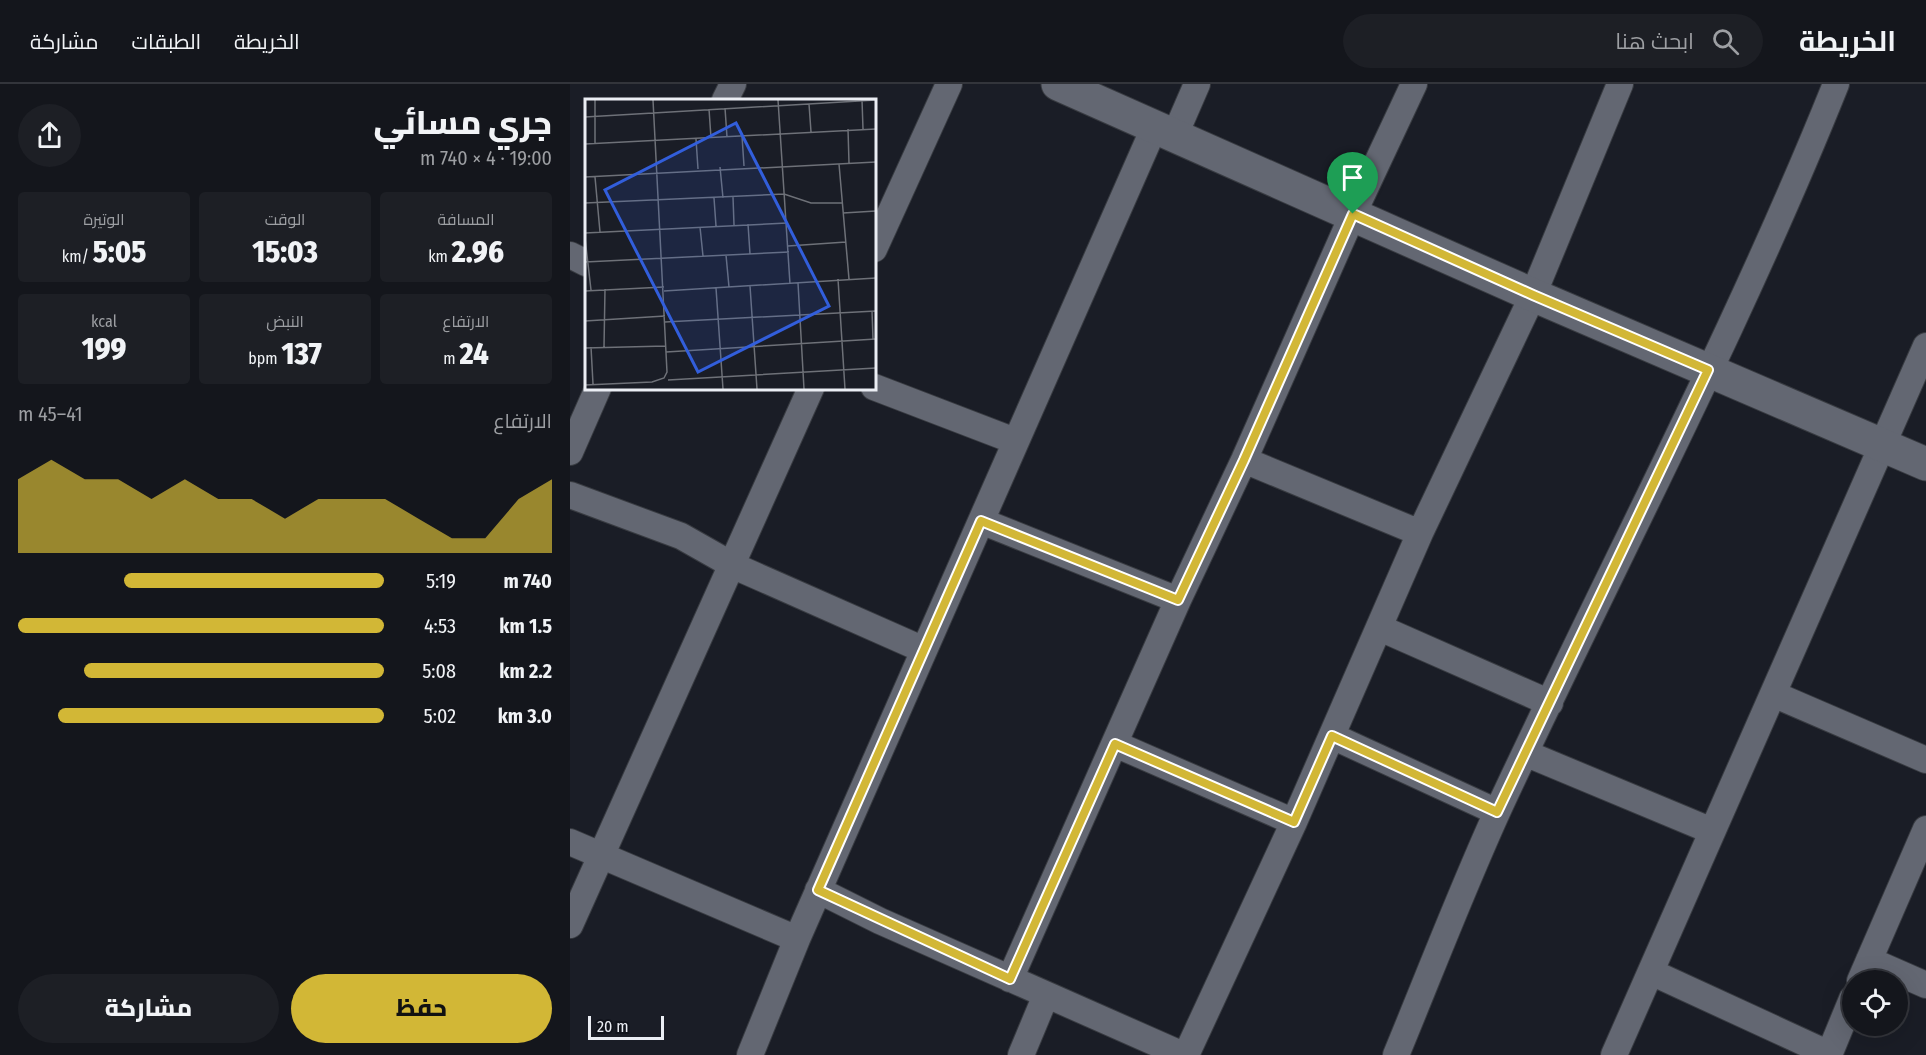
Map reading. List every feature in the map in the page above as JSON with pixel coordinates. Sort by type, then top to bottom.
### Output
[{"type":"street","points":[[726,99],[733,84]]},
{"type":"street","points":[[876,245],[949,84]]},
{"type":"street","points":[[1058,84],[1533,295],[1926,464]]},
{"type":"street","points":[[750,1055],[818,890],[1015,441],[1164,132],[1197,84]]},
{"type":"street","points":[[1010,979],[1178,600],[1414,84]]},
{"type":"street","points":[[818,890],[1010,979],[1185,1055],[1294,822],[1420,533],[1533,295],[1620,84]]},
{"type":"street","points":[[1396,1055],[1497,812],[1708,370],[1804,163],[1836,84]]},
{"type":"street","points":[[570,255],[585,262]]},
{"type":"street","points":[[1614,1055],[1926,346]]},
{"type":"street","points":[[876,388],[1015,441]]},
{"type":"street","points":[[570,452],[597,390]]},
{"type":"street","points":[[570,925],[734,566],[810,390]]},
{"type":"street","points":[[1244,460],[1420,533]]},
{"type":"street","points":[[570,495],[681,536],[734,566],[924,650]]},
{"type":"street","points":[[981,521],[1178,600]]},
{"type":"street","points":[[1380,628],[1550,703]]},
{"type":"street","points":[[1773,694],[1926,760]]},
{"type":"street","points":[[1332,736],[1497,812]]},
{"type":"street","points":[[1115,744],[1294,822]]},
{"type":"street","points":[[1525,753],[1712,831]]},
{"type":"street","points":[[1865,970],[1919,865],[1926,829]]},
{"type":"street","points":[[570,842],[797,939]]},
{"type":"street","points":[[1651,972],[1829,1054],[1842,1023]]},
{"type":"street","points":[[1908,981],[1926,985]]},
{"type":"street","points":[[1021,1055],[1047,995]]},
{"type":"route","points":[[1353,214],[1708,370],[1497,812],[1332,736],[1294,822],[1115,744],[1010,979],[880,921],[818,890],[981,521],[1178,600],[1244,460],[1353,214]]}]
